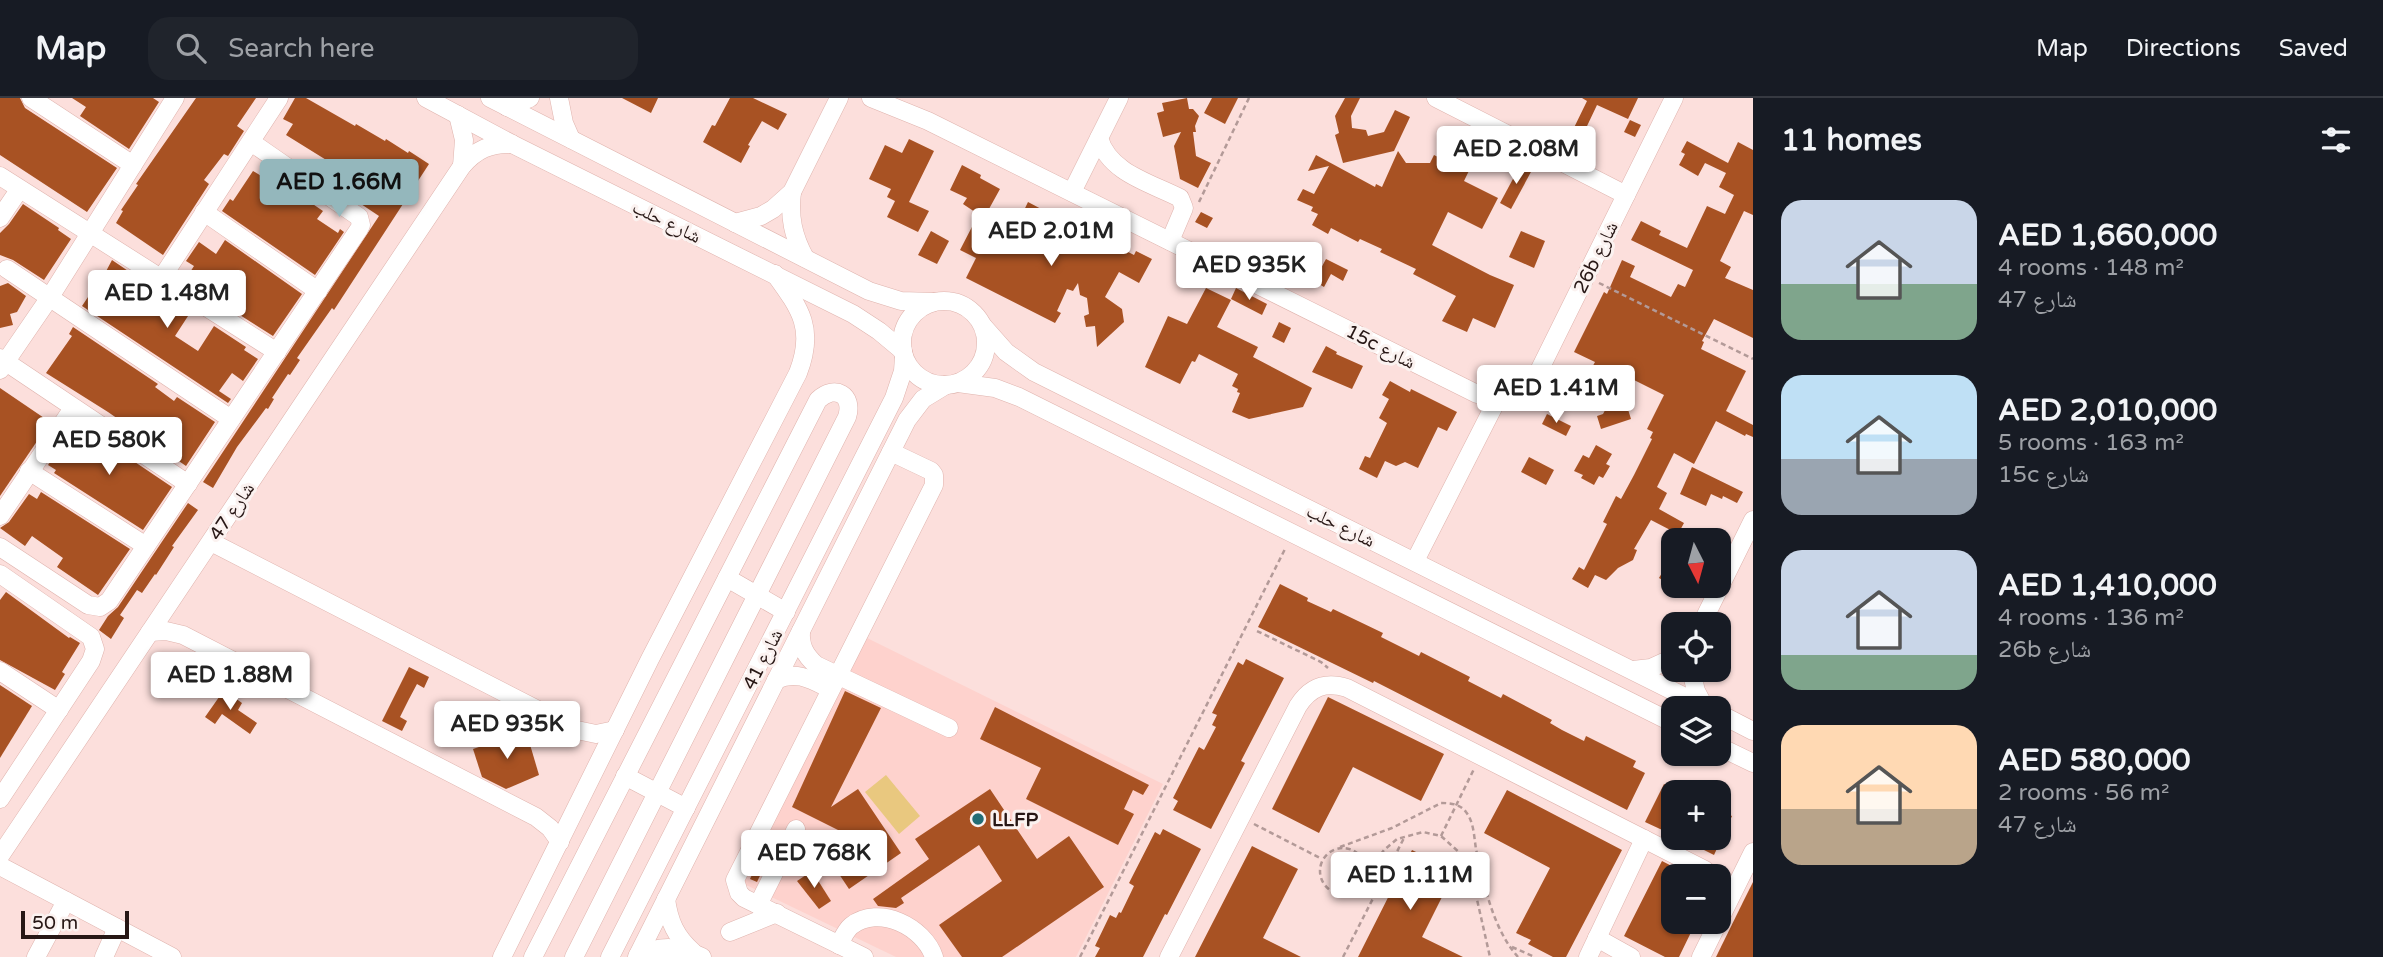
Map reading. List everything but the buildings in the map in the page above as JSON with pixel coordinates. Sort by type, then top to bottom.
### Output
[{"type":"street","points":[[31,98],[133,165]]},
{"type":"street","points":[[175,98],[50,298],[2,363],[188,484]]},
{"type":"street","points":[[161,279],[279,98]]},
{"type":"street","name":"شارع حلب","points":[[426,98],[512,144],[853,314],[879,331],[904,354]]},
{"type":"street","name":"شارع حلب","points":[[490,98],[869,291],[901,301],[934,302]]},
{"type":"street","points":[[507,107],[530,98]]},
{"type":"street","points":[[559,98],[564,124],[572,139]]},
{"type":"street","points":[[735,223],[761,216],[792,192],[839,98]]},
{"type":"street","name":"15c شارع","points":[[871,98],[928,121],[1477,394],[1498,398]]},
{"type":"street","name":"15c شارع","points":[[893,98],[928,121]]},
{"type":"street","points":[[1072,192],[1119,98]]},
{"type":"street","points":[[1436,98],[1626,195]]},
{"type":"street","name":"26b شارع","points":[[1498,398],[1519,391],[1536,377],[1674,98]]},
{"type":"street","points":[[458,114],[464,140],[462,166]]},
{"type":"street","points":[[1099,138],[1112,162],[1180,198],[1184,208],[1170,241]]},
{"type":"street","points":[[0,547],[88,605],[100,607],[109,601],[359,229],[359,217],[251,142]]},
{"type":"street","name":"شارع 47","points":[[0,856],[462,166],[472,155],[484,148],[497,144],[512,144]]},
{"type":"street","points":[[0,176],[277,352]]},
{"type":"street","points":[[0,218],[19,190]]},
{"type":"street","points":[[792,192],[791,220],[804,258]]},
{"type":"street","points":[[204,212],[318,291]]},
{"type":"street","points":[[7,269],[231,419]]},
{"type":"street","points":[[502,957],[653,654],[798,373],[805,355],[807,336],[803,317],[775,274]]},
{"type":"street","points":[[934,302],[957,303],[977,316],[983,326],[986,349],[983,360],[968,378],[952,384],[925,380],[916,375],[904,354],[904,330],[909,321],[924,306],[934,302]]},
{"type":"street","name":"شارع حلب","points":[[983,326],[1006,352],[1034,372],[1685,696]]},
{"type":"street","name":"شارع 41","points":[[610,957],[894,398],[903,371],[904,354]]},
{"type":"street","name":"شارع حلب","points":[[952,384],[983,385],[1007,392],[1661,717]]},
{"type":"street","name":"شارع 41","points":[[638,956],[914,409],[923,399],[952,384]]},
{"type":"street","points":[[533,957],[818,400],[833,391],[842,394],[848,400],[847,417],[574,957]]},
{"type":"street","points":[[1415,561],[1498,398]]},
{"type":"street","points":[[0,516],[73,408]]},
{"type":"street","points":[[864,957],[758,905],[739,893],[736,880],[737,873],[934,485],[931,471],[891,452]]},
{"type":"street","points":[[29,471],[146,546]]},
{"type":"street","points":[[1708,612],[1751,530]]},
{"type":"street","points":[[211,542],[577,730],[596,734],[615,730]]},
{"type":"street","points":[[0,574],[90,637],[94,643],[92,661],[59,710],[7,772],[0,799]]},
{"type":"street","points":[[727,578],[786,612]]},
{"type":"street","points":[[150,632],[166,631],[183,635],[536,817],[550,828],[560,842]]},
{"type":"street","points":[[801,631],[802,646],[810,660],[834,682]]},
{"type":"street","points":[[653,654],[686,657]]},
{"type":"street","points":[[653,654],[677,674]]},
{"type":"street","points":[[1633,670],[1651,668],[1661,663]]},
{"type":"street","points":[[0,671],[59,710]]},
{"type":"street","points":[[776,680],[798,675],[834,682],[949,728]]},
{"type":"street","points":[[1169,957],[1304,696],[1324,685],[1336,684],[1347,688],[1693,864]]},
{"type":"street","name":"شارع حلب","points":[[1731,719],[1753,731]]},
{"type":"street","points":[[1731,752],[1753,763]]},
{"type":"street","points":[[625,776],[686,808]]},
{"type":"street","points":[[758,905],[796,829]]},
{"type":"street","points":[[1588,957],[1644,839]]},
{"type":"street","points":[[1702,957],[1753,852]]},
{"type":"street","points":[[0,866],[172,957]]},
{"type":"street","points":[[666,899],[673,929],[681,942],[698,955]]},
{"type":"street","points":[[36,957],[66,901]]},
{"type":"street","points":[[730,932],[777,914]]},
{"type":"street","points":[[839,945],[852,925],[869,919],[888,918],[905,923],[920,934],[934,957]]},
{"type":"street","points":[[104,957],[117,928]]},
{"type":"street","points":[[1597,938],[1630,957]]},
{"type":"street","points":[[638,956],[665,947],[698,955]]},
{"type":"path","points":[[1184,208],[1190,208],[1201,201],[1249,98]]},
{"type":"path","points":[[1586,277],[1753,359]]},
{"type":"path","points":[[1080,957],[1293,534]]},
{"type":"path","points":[[1257,631],[1321,662],[1328,668],[1336,684]]},
{"type":"path","points":[[1441,836],[1480,755]]},
{"type":"path","points":[[1490,957],[1471,873],[1460,853],[1441,836],[1423,832],[1405,836],[1384,850],[1359,887],[1346,894],[1339,894],[1326,887],[1320,874],[1322,859],[1326,853],[1392,828],[1434,805],[1457,805],[1471,819],[1490,901],[1508,946],[1518,957]]},
{"type":"path","points":[[1241,817],[1322,859]]},
{"type":"path","points":[[1343,957],[1405,836]]},
{"type":"path","points":[[1340,847],[1360,854],[1366,867],[1366,875]]},
{"type":"path","points":[[1508,946],[1535,957]]},
{"type":"shaded area","points":[[865,637],[1163,784],[1076,957],[896,957],[742,883]]},
{"type":"shaded area","points":[[886,775],[920,816],[899,834],[865,792]]},
{"type":"place","name":"LLFP","points":[[978,819]]}]
